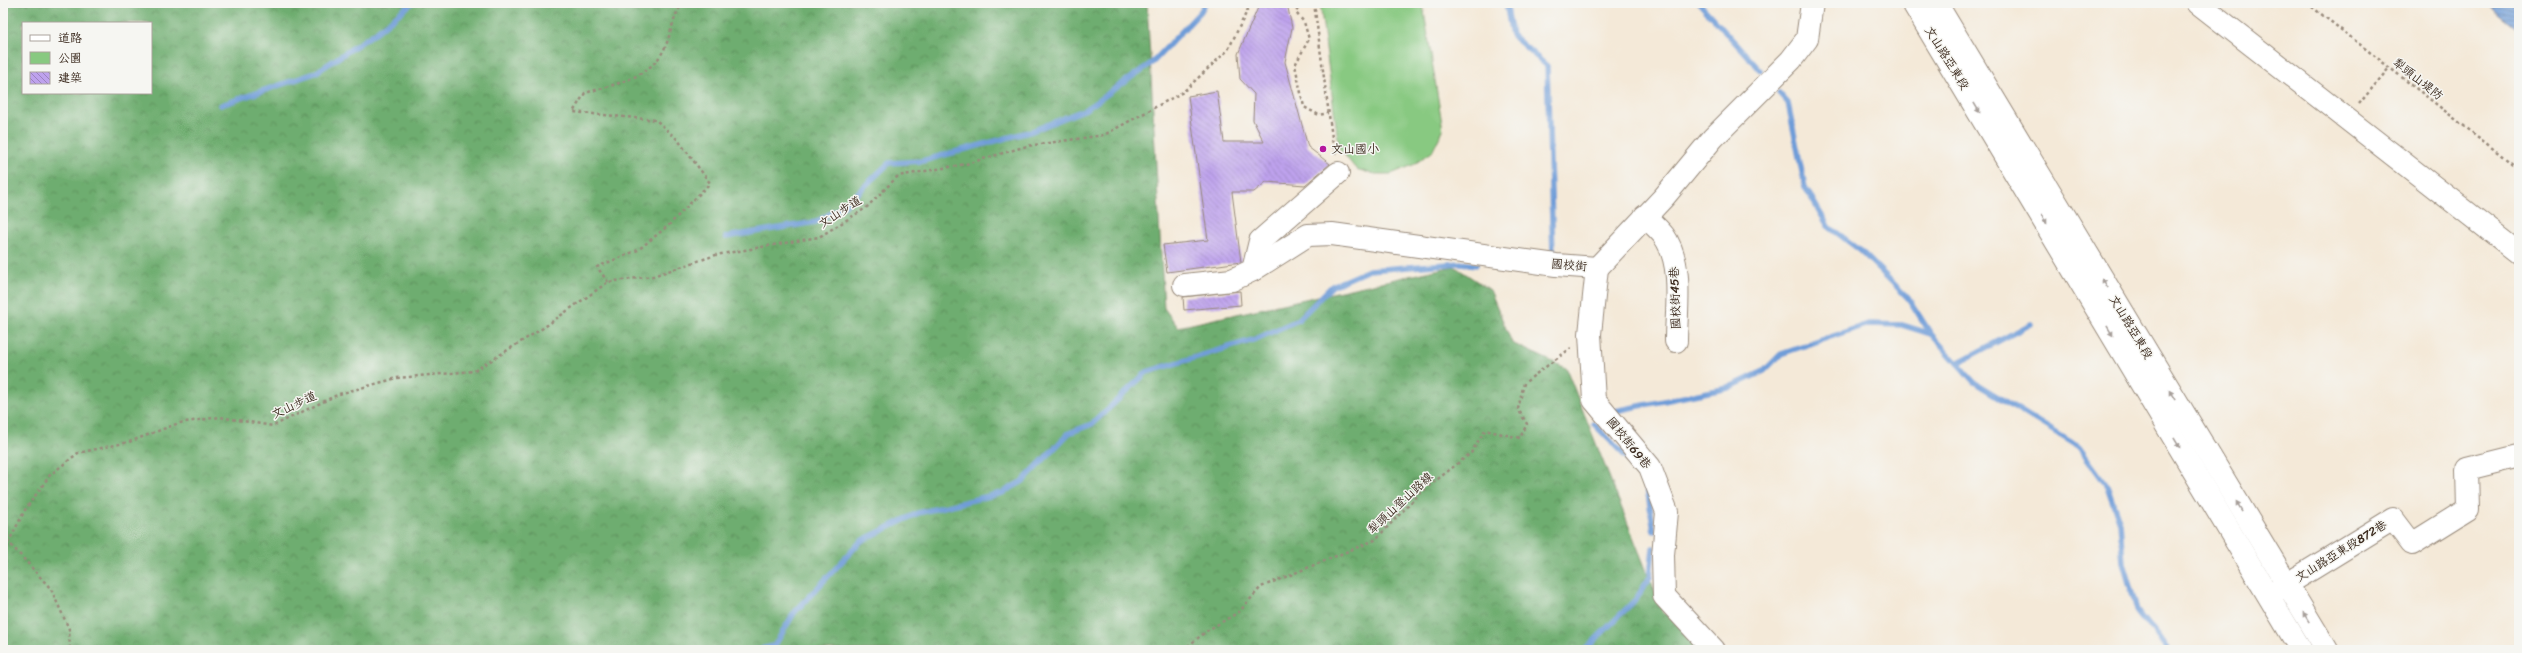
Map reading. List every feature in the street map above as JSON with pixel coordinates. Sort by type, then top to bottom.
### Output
[{"type":"main road","name":"國校街","points":[[1184,286],[1232,280],[1253,270],[1308,235],[1332,234],[1556,265],[1597,268],[1713,138],[1791,60],[1808,39],[1812,3]]},
{"type":"main road","name":"文山路亞東段","points":[[1913,3],[1943,33],[2277,590],[2327,650]]},
{"type":"main road","name":"文山路亞東段","points":[[1936,3],[1943,33]]},
{"type":"main road","points":[[2198,3],[2346,120],[2519,253]]},
{"type":"main road","points":[[1253,270],[1260,241],[1338,172]]},
{"type":"main road","name":"國校街45巷","points":[[1645,216],[1664,237],[1672,252],[1677,273],[1676,342]]},
{"type":"main road","name":"國校街69巷","points":[[1597,268],[1590,334],[1594,400],[1650,467],[1667,512],[1664,555],[1664,596],[1714,650]]},
{"type":"main road","name":"文山路亞東段872巷","points":[[2277,590],[2393,519],[2412,544],[2468,509],[2467,470],[2519,456]]},
{"type":"main road","name":"文山路亞東段","points":[[2277,590],[2301,650]]},
{"type":"path","points":[[608,282],[597,267],[638,250],[668,225],[710,183],[678,140],[656,120],[572,112],[585,93],[643,74],[652,66],[664,51],[676,12],[683,3]]},
{"type":"path","name":"文山步道","points":[[8,543],[25,510],[50,475],[78,453],[129,442],[179,423],[220,417],[273,426],[339,394],[390,380],[474,371],[543,328],[608,282],[653,276],[716,255],[819,236],[866,208],[898,176],[966,164],[1027,146],[1104,134],[1139,114],[1183,92],[1228,50],[1251,3]]},
{"type":"path","points":[[1300,3],[1296,13],[1304,22],[1308,38],[1295,65],[1304,107],[1318,115],[1328,113]]},
{"type":"path","points":[[1314,3],[1328,113],[1338,172]]},
{"type":"path","name":"犁頭山堤防","points":[[2307,3],[2519,169]]},
{"type":"path","points":[[2346,120],[2389,68]]},
{"type":"path","name":"犁頭山登山路線","points":[[1183,650],[1208,630],[1239,612],[1261,587],[1376,540],[1420,493],[1471,453],[1485,430],[1520,438],[1527,424],[1518,410],[1524,383],[1590,334]]},
{"type":"path","points":[[3,536],[51,589],[70,629],[70,650]]},
{"type":"green space","points":[[3,3],[1147,3],[1164,308],[1178,327],[1454,266],[1490,290],[1512,343],[1566,368],[1663,612],[1711,650],[3,650]]},
{"type":"green space","points":[[1320,3],[1335,3],[1336,8],[1340,3],[1421,3],[1423,5],[1443,130],[1432,152],[1413,165],[1391,174],[1373,174],[1356,169],[1339,148]]},
{"type":"water","points":[[2484,3],[2519,3],[2519,31],[2487,5]]},
{"type":"building","points":[[1260,3],[1287,3],[1292,28],[1285,62],[1308,147],[1330,164],[1305,185],[1266,182],[1254,192],[1232,192],[1241,262],[1167,272],[1163,245],[1208,240],[1188,96],[1217,91],[1224,142],[1264,142],[1253,120],[1254,94],[1240,79],[1238,54]]},
{"type":"building","points":[[1240,291],[1241,305],[1184,310],[1183,297]]},
{"type":"waterway","points":[[221,105],[315,73],[375,33],[412,3]]},
{"type":"waterway","points":[[726,237],[816,222],[845,205],[889,163],[922,161],[1032,131],[1086,109],[1153,62],[1201,11],[1205,3]]},
{"type":"waterway","points":[[1506,3],[1512,35],[1547,66],[1553,254]]},
{"type":"waterway","points":[[1699,3],[1760,70]]},
{"type":"waterway","points":[[1779,93],[1788,103],[1805,187],[1828,226],[1861,251],[1908,298],[1931,334],[1974,382],[2079,447],[2107,486],[2120,523],[2123,563],[2137,610],[2168,650]]},
{"type":"waterway","points":[[772,650],[794,613],[861,541],[918,513],[1002,493],[1023,481],[1069,433],[1092,424],[1147,372],[1256,339],[1298,320],[1332,286],[1369,270],[1461,263],[1476,265]]},
{"type":"waterway","points":[[1615,411],[1728,388],[1764,371],[1781,354],[1868,324],[1902,325],[1931,334]]},
{"type":"waterway","points":[[1957,363],[2031,324]]},
{"type":"waterway","points":[[1594,424],[1633,464],[1647,487],[1654,531]]},
{"type":"waterway","points":[[1585,650],[1636,599],[1650,577],[1653,548]]},
{"type":"waterway","points":[[757,650],[774,646]]},
{"type":"place","name":"文山國小","points":[[1323,149]]}]
